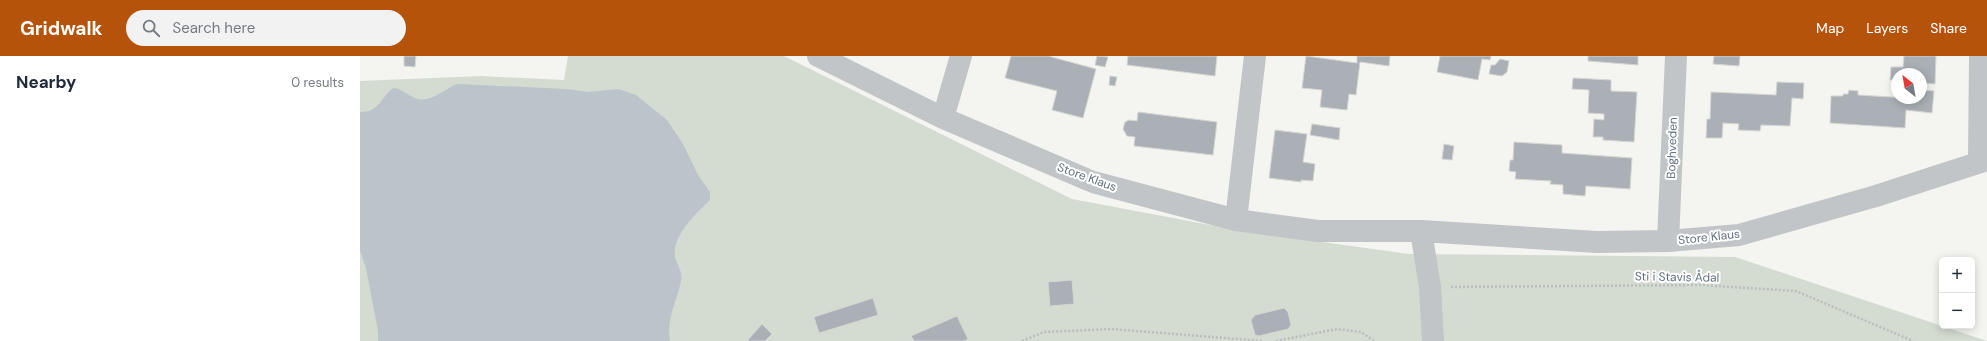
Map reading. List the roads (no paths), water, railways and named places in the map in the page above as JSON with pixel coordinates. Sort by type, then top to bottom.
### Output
[{"type":"street","name":"Store Klaus","points":[[818,56],[944,118],[1093,182],[1236,220],[1318,230],[1421,231],[1597,242],[1668,240],[1739,235],[1876,196],[1983,161]]},
{"type":"street","points":[[944,118],[962,56]]},
{"type":"street","points":[[1236,220],[1255,56]]},
{"type":"street","name":"Boghveden","points":[[1668,240],[1676,56]]},
{"type":"street","points":[[1980,56],[1983,161]]},
{"type":"street","points":[[1421,231],[1430,287],[1433,341]]}]
